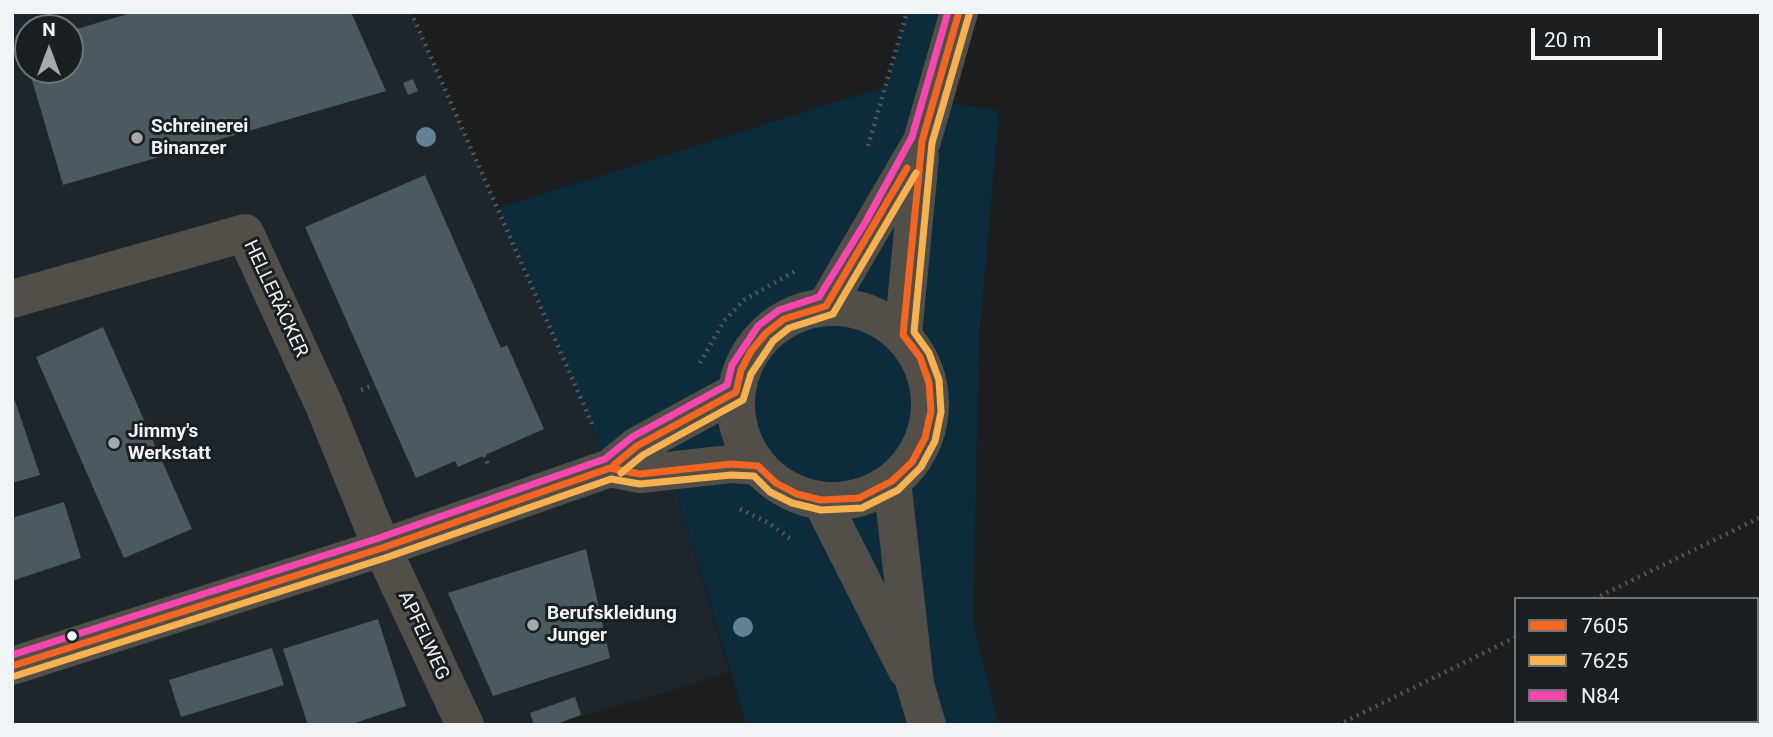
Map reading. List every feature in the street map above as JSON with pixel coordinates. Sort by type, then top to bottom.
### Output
[{"type":"street","points":[[903,335],[922,141],[960,12]]},
{"type":"street","points":[[826,306],[922,141]]},
{"type":"street","name":"HELLERÄCKER","points":[[12,299],[245,233],[324,405],[382,548]]},
{"type":"street","points":[[826,306],[868,312],[903,335],[920,357],[925,370],[931,411],[925,438],[912,462],[892,481],[859,498],[821,500],[797,494],[776,483],[758,466],[740,431],[736,392],[741,370],[766,333],[784,319],[826,306]]},
{"type":"street","points":[[12,666],[382,548],[610,468],[636,446],[736,392]]},
{"type":"street","points":[[610,468],[640,474],[696,467],[758,466]]},
{"type":"street","points":[[892,481],[915,684],[927,725]]},
{"type":"street","points":[[821,500],[871,603],[915,684]]},
{"type":"street","name":"APFELWEG","points":[[382,548],[465,725]]},
{"type":"path","points":[[411,12],[610,468]]},
{"type":"path","points":[[865,154],[907,12]]},
{"type":"path","points":[[683,422],[676,395],[694,373],[724,321],[744,300],[808,264]]},
{"type":"path","points":[[696,467],[705,489],[718,502],[769,523],[802,548]]},
{"type":"path","points":[[1598,597],[1761,517]]},
{"type":"path","points":[[1338,725],[1514,638]]},
{"type":"shaded area","points":[[12,12],[411,12],[610,468],[670,470],[729,672],[672,691],[549,725],[12,725]]},
{"type":"shaded area","points":[[907,12],[959,12],[935,100],[999,111],[979,340],[973,624],[999,725],[747,725],[670,471],[610,468],[498,208],[887,86]]},
{"type":"building","name":"Schreinerei Binanzer","points":[[134,12],[351,12],[386,91],[63,185],[33,84],[84,84],[84,27]]},
{"type":"building","points":[[413,79],[418,91],[408,95],[403,83]]},
{"type":"building","points":[[425,175],[501,348],[507,345],[544,429],[458,467],[455,461],[416,478],[305,227]]},
{"type":"building","name":"Jimmy's Werkstatt","points":[[103,327],[192,529],[124,558],[36,357]]},
{"type":"building","points":[[12,392],[40,475],[12,483]]},
{"type":"building","points":[[64,502],[81,558],[12,581],[12,518]]},
{"type":"building","name":"Berufskleidung Junger","points":[[586,549],[610,658],[493,696],[448,593]]},
{"type":"building","points":[[378,619],[406,706],[349,725],[308,725],[283,649]]},
{"type":"building","points":[[272,648],[284,685],[181,717],[169,680]]},
{"type":"building","points":[[575,697],[581,715],[554,725],[534,725],[530,713]]},
{"type":"transit line","name":"N84","points":[[12,655],[379,538],[605,459],[632,437],[727,385],[732,365],[758,326],[779,310],[819,297],[866,221],[912,137],[948,12]]},
{"type":"transit line","name":"7605","points":[[12,666],[382,548],[610,468],[640,474],[731,464],[758,466],[776,483],[797,494],[821,500],[859,498],[892,481],[912,462],[925,438],[931,411],[929,383],[920,357],[903,335],[922,141],[959,12]]},
{"type":"transit line","name":"7625","points":[[15,676],[385,558],[611,479],[640,484],[731,475],[754,476],[770,492],[792,503],[821,510],[862,508],[898,490],[921,467],[935,441],[941,412],[939,380],[929,353],[914,332],[932,143],[969,15]]},
{"type":"transit line","name":"7605","points":[[614,465],[637,446],[736,392],[741,370],[751,351],[766,333],[784,319],[826,306],[907,168]]},
{"type":"transit line","name":"7625","points":[[621,473],[643,455],[743,400],[751,374],[773,341],[789,328],[833,314],[916,173]]},
{"type":"place","name":"Schreinerei Binanzer","points":[[137,138]]},
{"type":"place","name":"Jimmy's Werkstatt","points":[[114,443]]},
{"type":"place","name":"Berufskleidung Junger","points":[[533,625]]}]
